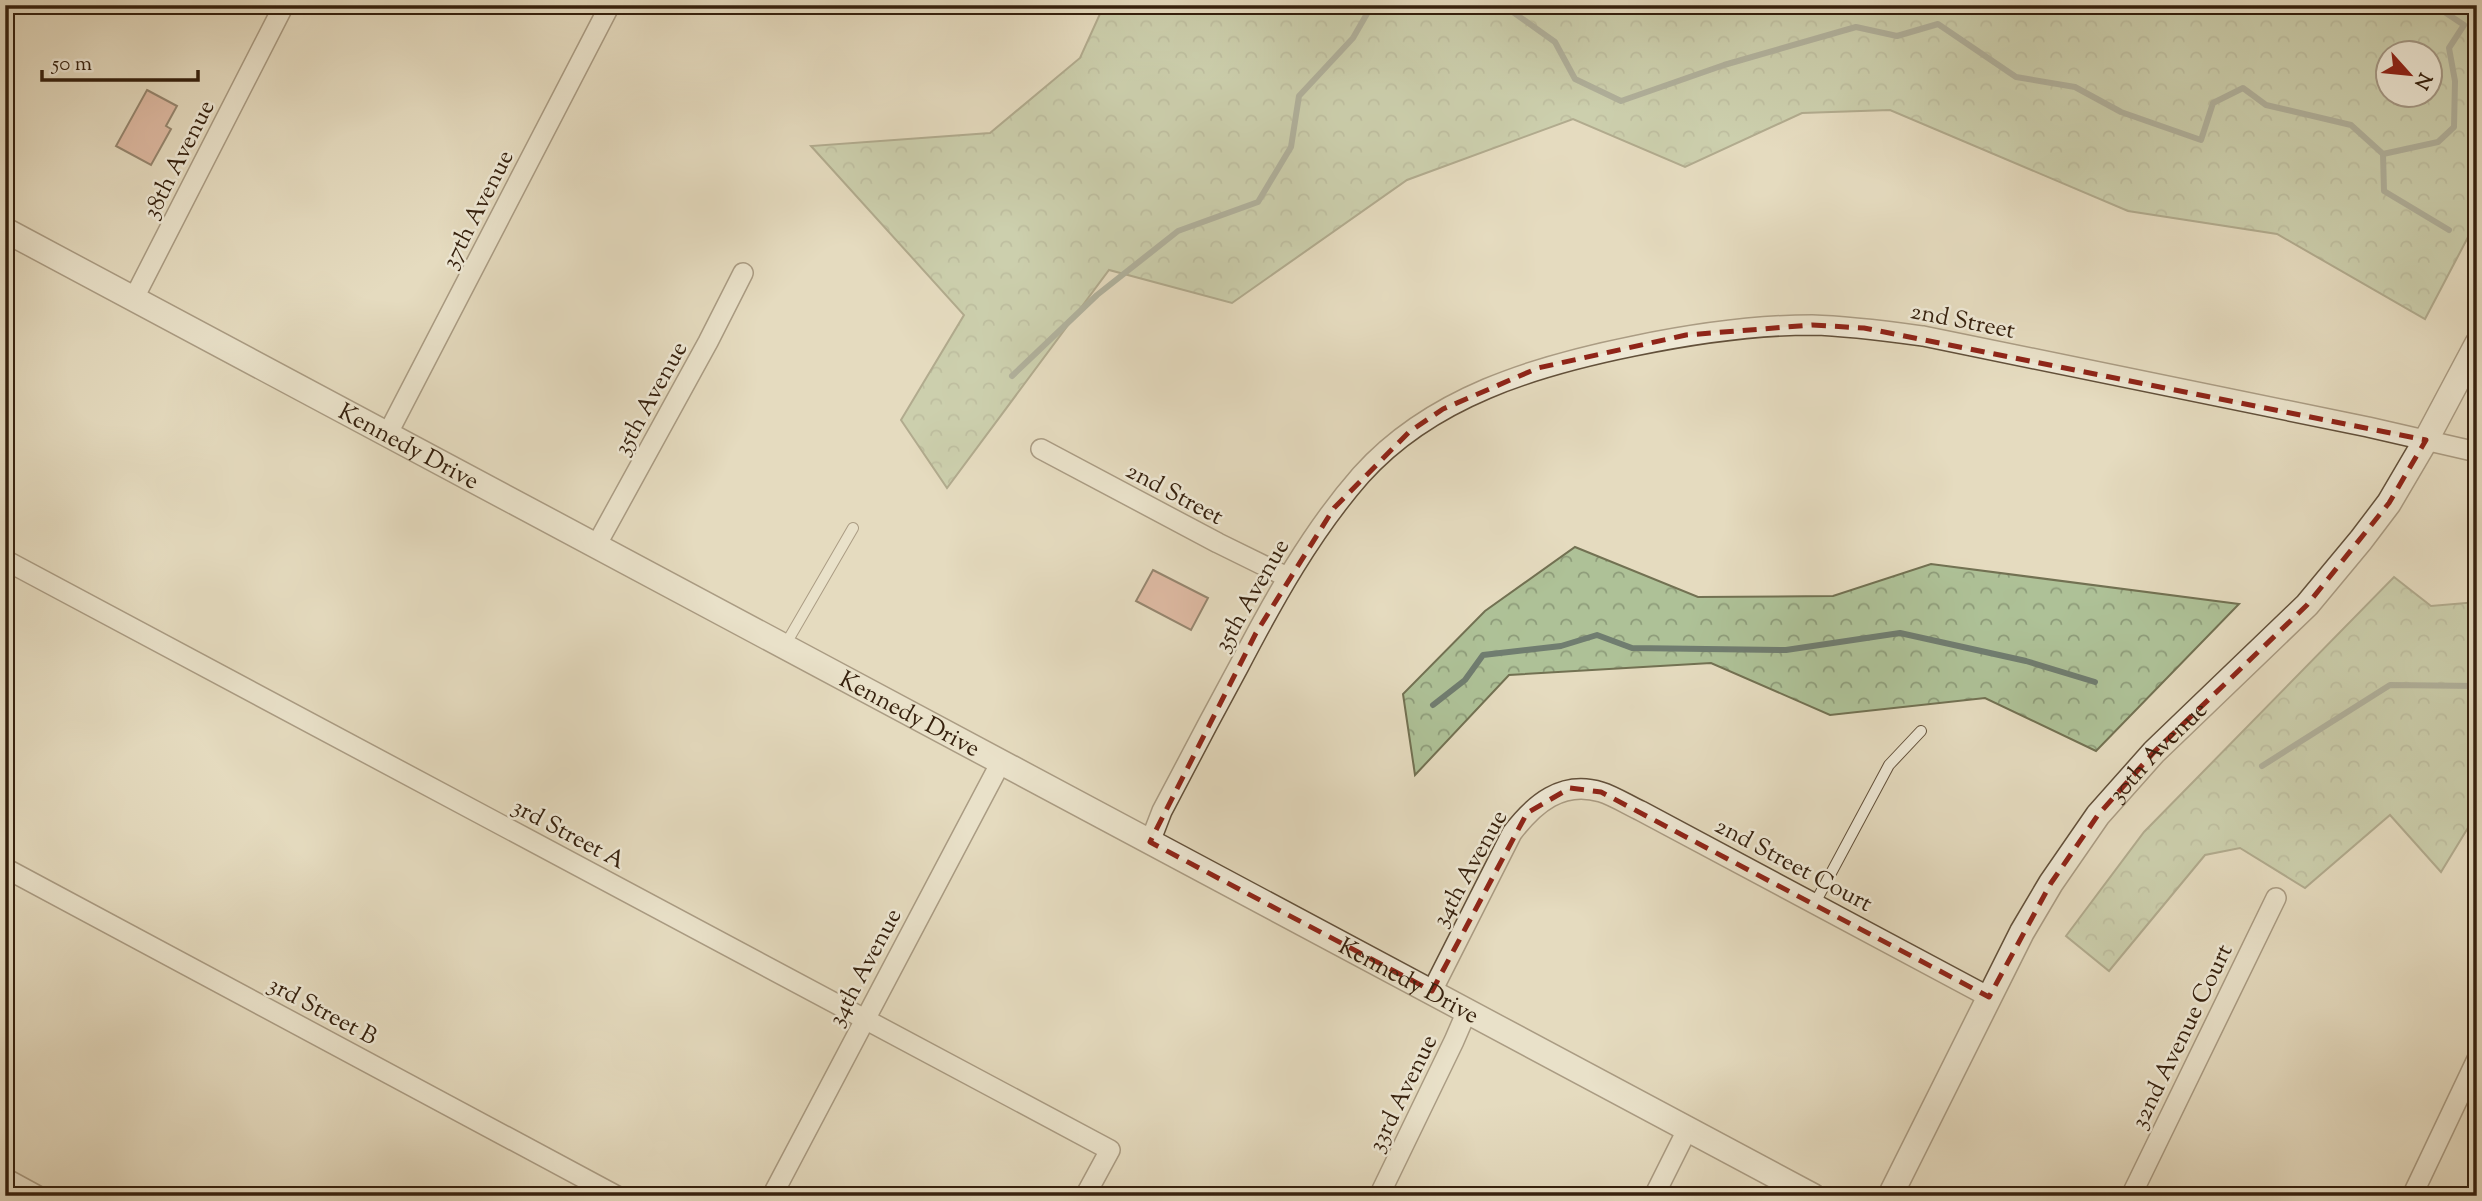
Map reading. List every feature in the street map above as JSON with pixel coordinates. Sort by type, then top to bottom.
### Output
[{"type":"street","name":"38th Avenue","points":[[134,298],[285,5]]},
{"type":"street","name":"37th Avenue","points":[[387,435],[610,5]]},
{"type":"street","name":"Kennedy Drive","points":[[5,230],[1813,1196]]},
{"type":"street","name":"35th Avenue","points":[[597,544],[743,273]]},
{"type":"street","name":"2nd Street","points":[[1443,409],[1538,368],[1686,335],[1812,326],[1864,328],[1923,336],[2477,452]]},
{"type":"street","name":"30th Avenue","points":[[1890,1196],[2022,932],[2051,883],[2098,815],[2154,752],[2307,605],[2389,503],[2477,344]]},
{"type":"street","name":"35th Avenue","points":[[1150,842],[1162,811],[1287,577],[1334,508],[1362,475],[1400,439],[1443,409]]},
{"type":"street","name":"2nd Street","points":[[1041,449],[1287,577]]},
{"type":"street","name":"3rd Street A","points":[[5,559],[1110,1150],[1085,1196]]},
{"type":"street","name":"34th Avenue","points":[[772,1196],[1001,762]]},
{"type":"street","name":"2nd Street Court","points":[[1570,788],[1601,792],[1621,801],[1989,998]]},
{"type":"street","name":"34th Avenue","points":[[1432,991],[1512,833],[1527,813],[1570,788]]},
{"type":"street","name":"3rd Street B","points":[[5,868],[617,1196]]},
{"type":"street","name":"32nd Avenue Court","points":[[2131,1196],[2276,898]]},
{"type":"street","name":"33rd Avenue","points":[[1379,1196],[1467,1011]]},
{"type":"street","points":[[2412,1196],[2477,1059]]},
{"type":"street","points":[[1654,1196],[1688,1128]]},
{"type":"street","points":[[5,1178],[38,1196]]},
{"type":"lane","points":[[784,647],[853,528]]},
{"type":"lane","points":[[1815,903],[1889,765],[1921,731]]},
{"type":"highlighted area","points":[[1812,325],[1864,328],[2426,440],[2389,503],[2307,605],[2154,752],[2098,815],[2051,883],[1989,997],[1601,792],[1570,788],[1527,813],[1432,991],[1150,842],[1256,633],[1334,508],[1409,432],[1443,409],[1538,368],[1686,335]]},
{"type":"green space","points":[[1104,5],[2477,5],[2477,220],[2425,319],[2277,234],[2128,211],[1890,110],[1802,113],[1685,167],[1573,119],[1407,180],[1232,303],[1109,270],[947,488],[901,420],[964,315],[811,146],[990,133],[1080,58]]},
{"type":"green space","points":[[1575,547],[1698,597],[1833,596],[1931,564],[2239,604],[2096,751],[1985,698],[1830,715],[1711,663],[1509,675],[1415,775],[1403,694],[1485,611]]},
{"type":"green space","points":[[2394,577],[2431,606],[2477,602],[2477,813],[2441,872],[2390,815],[2305,888],[2240,848],[2205,855],[2109,971],[2066,936],[2144,832]]},
{"type":"building","points":[[147,90],[177,106],[166,126],[171,129],[151,165],[116,146]]},
{"type":"building","points":[[1153,570],[1208,598],[1191,630],[1136,601]]},
{"type":"waterway","points":[[1012,376],[1097,295],[1178,231],[1258,202],[1291,147],[1299,96],[1353,38],[1372,5]]},
{"type":"waterway","points":[[1503,5],[1555,42],[1575,79],[1621,101],[1724,65],[1856,27],[1897,36],[1938,24],[2016,77],[2075,87],[2121,112],[2201,140],[2213,103],[2243,88],[2266,105],[2351,125],[2383,154],[2384,191],[2449,230]]},
{"type":"waterway","points":[[2383,154],[2438,142],[2454,127],[2455,81],[2449,48],[2464,25],[2434,5]]},
{"type":"waterway","points":[[1433,705],[1465,680],[1483,655],[1561,646],[1597,635],[1632,648],[1786,650],[1900,633],[2026,661],[2095,682]]},
{"type":"waterway","points":[[2262,766],[2390,685],[2477,686]]}]
